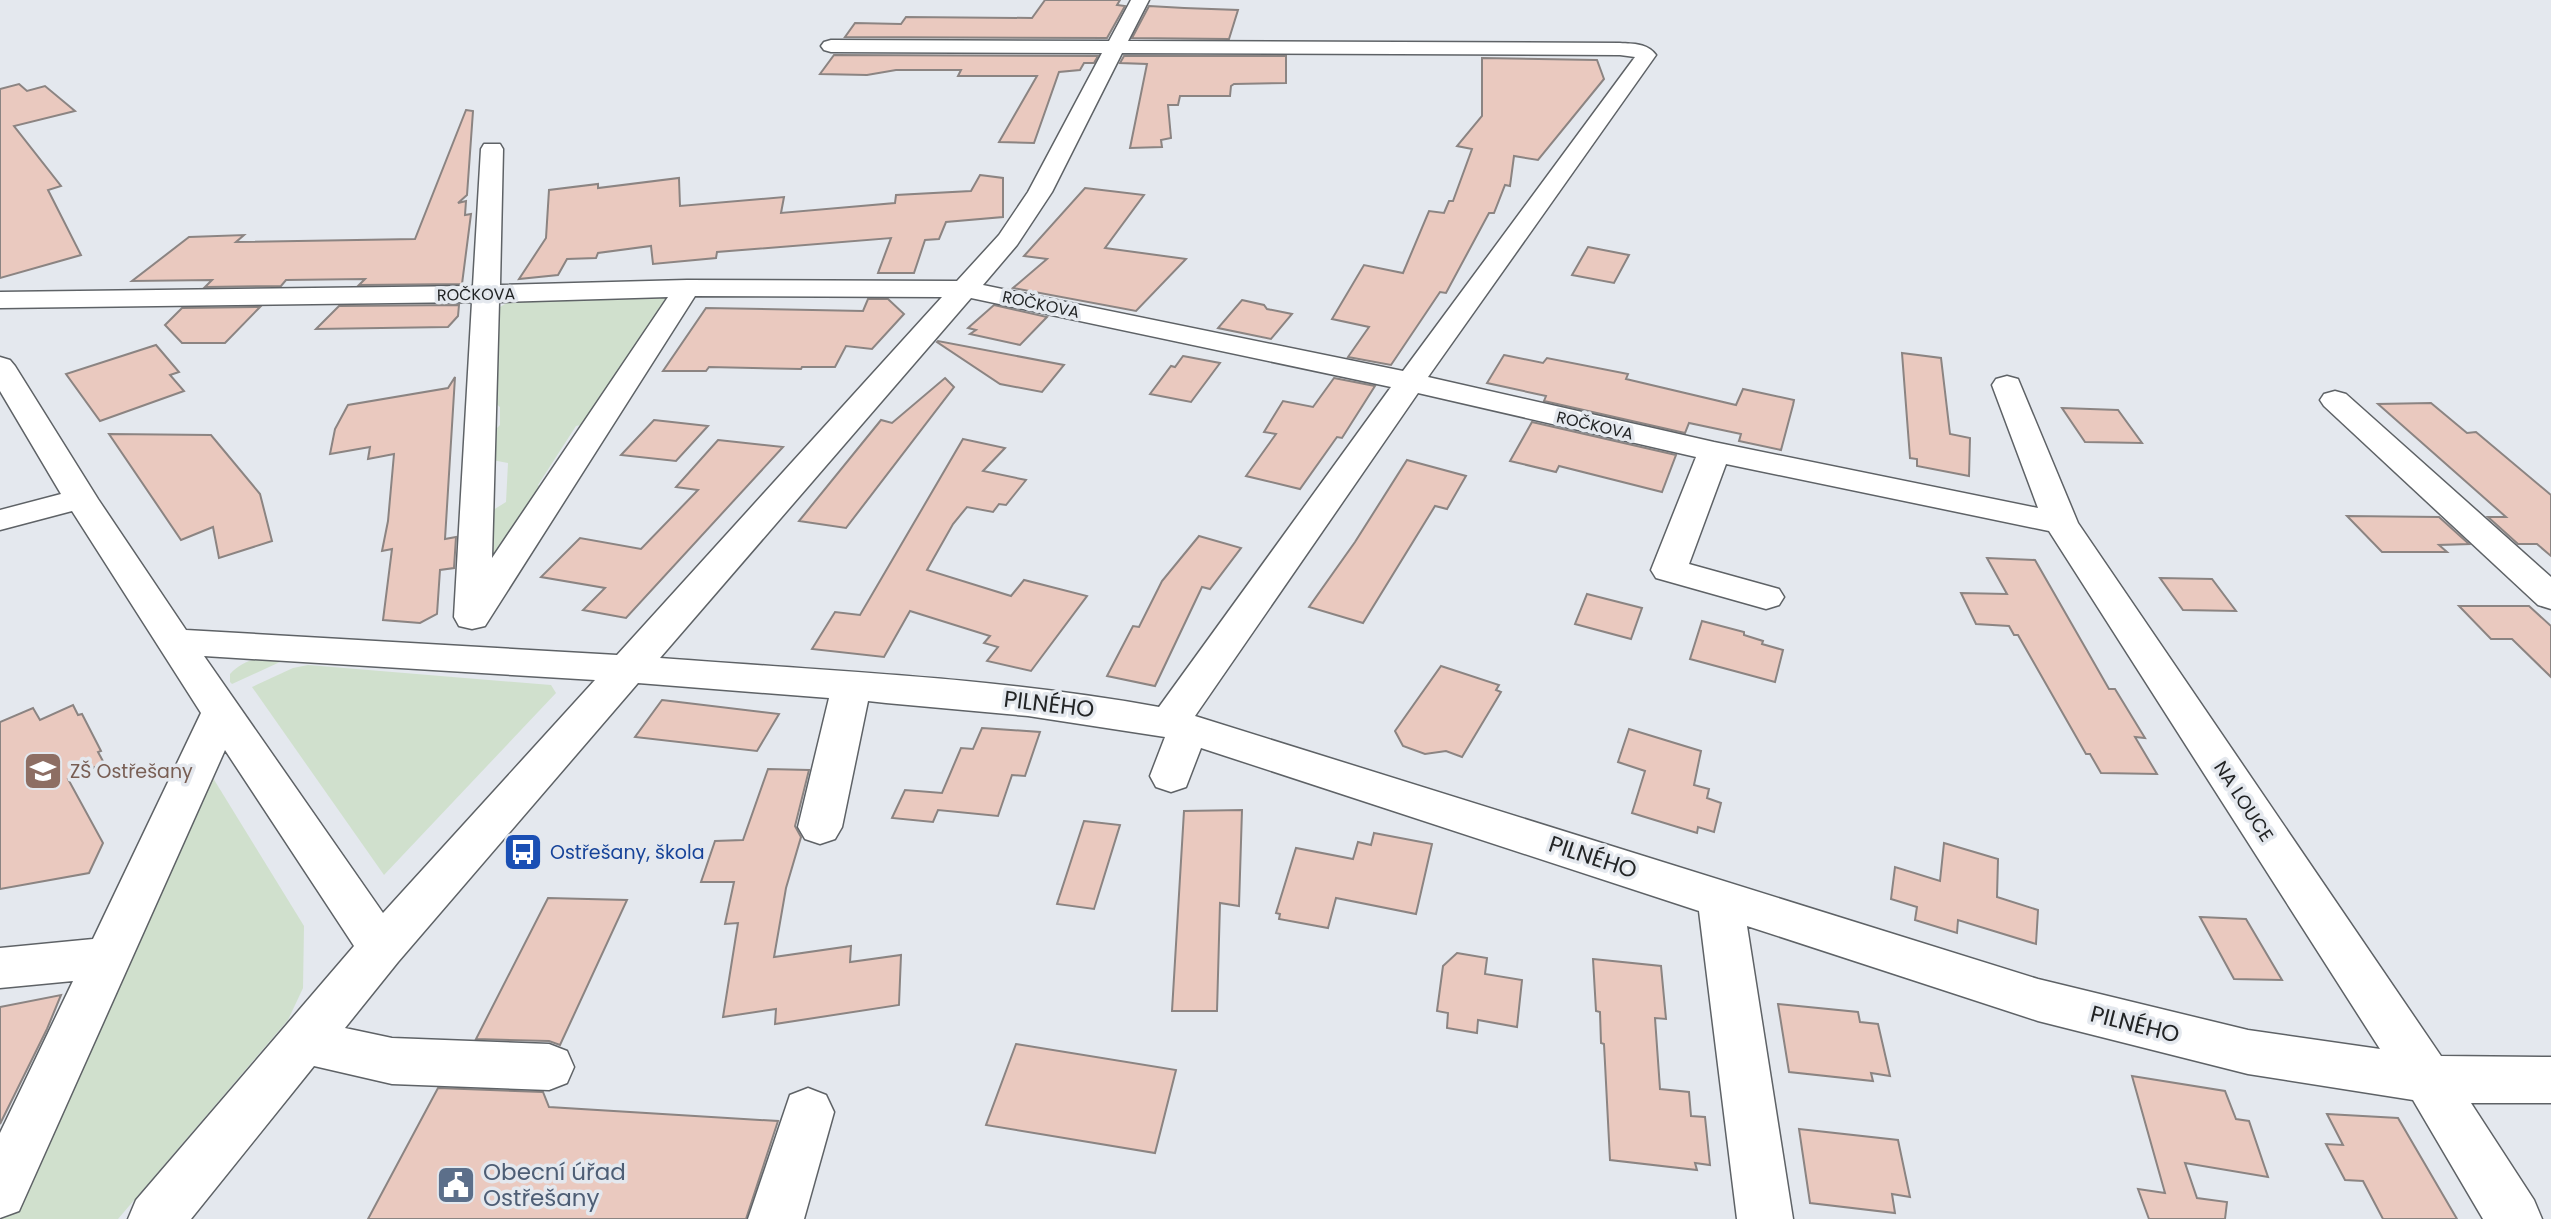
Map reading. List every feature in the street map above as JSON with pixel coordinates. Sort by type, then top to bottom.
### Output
[{"type":"street","points":[[156,1219],[381,948],[965,289],[1027,214],[1140,0]]},
{"type":"street","points":[[831,46],[1620,49],[1638,50],[1646,55],[1410,382],[1179,726],[1171,776]]},
{"type":"street","points":[[472,617],[492,149]]},
{"type":"street","points":[[449,655],[687,288]]},
{"type":"street","name":"ROČKOVA","points":[[0,300],[487,294],[687,288],[965,289],[1410,382],[1714,452],[2061,523]]},
{"type":"street","points":[[0,366],[9,398],[80,499],[381,948]]},
{"type":"street","name":"NA LOUCE","points":[[2007,385],[2061,523],[2428,1079],[2514,1219]]},
{"type":"street","points":[[2335,400],[2551,597]]},
{"type":"street","points":[[1714,452],[1669,570],[1766,597]]},
{"type":"street","points":[[0,520],[80,499]]},
{"type":"street","name":"PILNÉHO","points":[[174,642],[449,655],[1041,702],[1179,726],[2038,1000],[2248,1052],[2428,1079],[2551,1080]]},
{"type":"street","points":[[820,827],[851,687]]},
{"type":"street","points":[[0,1192],[221,713]]},
{"type":"street","points":[[1720,898],[1765,1219]]},
{"type":"street","points":[[0,968],[108,957]]},
{"type":"street","points":[[304,1041],[392,1061],[550,1067]]},
{"type":"street","points":[[776,1219],[808,1112]]},
{"type":"green space","points":[[666,295],[670,299],[590,423],[576,426],[538,485],[545,491],[500,559],[488,562],[490,512],[506,502],[508,463],[492,460],[494,431],[500,425],[500,407],[495,403],[500,307],[510,301]]},
{"type":"green space","points":[[293,656],[232,684],[230,682],[230,674],[251,660]]},
{"type":"green space","points":[[308,665],[551,685],[556,693],[384,875],[252,687],[293,668]]},
{"type":"green space","points":[[213,778],[304,926],[303,988],[288,1020],[118,1219],[0,1219],[200,783]]},
{"type":"building","points":[[1045,0],[1120,0],[1117,5],[1125,6],[1107,38],[845,37],[855,23],[901,24],[906,17],[1032,18]]},
{"type":"building","points":[[1149,6],[1238,10],[1229,39],[1132,38]]},
{"type":"building","points":[[834,55],[1098,56],[1094,63],[1084,63],[1080,70],[1059,72],[1034,143],[999,142],[1037,76],[958,76],[961,70],[896,70],[867,75],[820,74]]},
{"type":"building","points":[[1124,56],[1286,56],[1286,83],[1234,84],[1231,86],[1230,96],[1180,96],[1178,105],[1168,105],[1171,138],[1161,140],[1162,147],[1130,148],[1147,64],[1120,63]]},
{"type":"building","points":[[1482,58],[1597,60],[1604,79],[1538,160],[1514,156],[1510,186],[1505,185],[1494,213],[1489,213],[1446,293],[1440,292],[1391,365],[1348,357],[1369,327],[1332,319],[1364,265],[1403,273],[1429,211],[1444,213],[1449,201],[1453,201],[1472,149],[1457,146],[1482,116]]},
{"type":"building","points":[[19,84],[27,91],[45,86],[75,111],[14,126],[61,186],[48,190],[81,255],[0,278],[0,89]]},
{"type":"building","points":[[466,110],[473,111],[467,195],[458,203],[466,201],[465,215],[471,214],[462,284],[359,285],[365,279],[286,280],[281,286],[205,287],[212,280],[132,281],[189,237],[244,235],[236,242],[415,239]]},
{"type":"building","points":[[980,175],[1003,178],[1003,217],[946,222],[939,239],[925,240],[914,273],[878,273],[891,238],[717,252],[716,258],[653,264],[651,246],[598,253],[596,258],[567,259],[558,275],[519,279],[546,238],[549,190],[598,184],[598,188],[679,178],[680,206],[784,197],[781,213],[895,203],[896,195],[971,191]]},
{"type":"building","points":[[1085,188],[1144,195],[1105,248],[1186,259],[1136,311],[1013,288],[1047,259],[1024,256]]},
{"type":"building","points":[[1588,247],[1629,255],[1614,283],[1572,275]]},
{"type":"building","points":[[868,299],[888,299],[904,314],[872,349],[846,346],[835,367],[709,367],[706,371],[663,371],[706,308],[863,311]]},
{"type":"building","points":[[1242,300],[1292,314],[1271,339],[1218,328]]},
{"type":"building","points":[[459,305],[458,316],[448,327],[316,329],[339,306]]},
{"type":"building","points":[[994,305],[1047,317],[1020,345],[970,334],[976,330],[968,328]]},
{"type":"building","points":[[260,307],[225,343],[182,343],[165,325],[182,308]]},
{"type":"building","points":[[937,342],[1064,365],[1042,392],[1000,384]]},
{"type":"building","points":[[156,345],[179,372],[170,375],[184,391],[100,421],[66,374]]},
{"type":"building","points":[[1902,353],[1941,358],[1950,434],[1970,438],[1969,476],[1917,466],[1917,459],[1910,458]]},
{"type":"building","points":[[1504,355],[1543,363],[1547,358],[1628,374],[1626,379],[1736,405],[1743,389],[1794,400],[1781,450],[1739,441],[1741,434],[1689,423],[1685,433],[1544,401],[1546,396],[1487,383]]},
{"type":"building","points":[[1183,356],[1220,363],[1191,402],[1150,394],[1171,366],[1175,367]]},
{"type":"building","points":[[455,377],[445,539],[456,537],[454,568],[440,570],[437,614],[420,623],[383,620],[392,549],[382,551],[388,521],[394,454],[368,459],[370,447],[330,454],[335,429],[348,405],[448,388]]},
{"type":"building","points":[[945,378],[954,387],[846,528],[799,521],[881,420],[892,423]]},
{"type":"building","points":[[1334,378],[1375,386],[1342,438],[1337,437],[1300,489],[1246,476],[1276,434],[1264,432],[1283,401],[1313,407]]},
{"type":"building","points":[[2431,403],[2467,433],[2476,432],[2551,495],[2551,556],[2537,544],[2518,544],[2488,517],[2506,517],[2378,404]]},
{"type":"building","points":[[2062,408],[2118,410],[2142,443],[2085,442]]},
{"type":"building","points":[[654,420],[708,426],[676,461],[621,455]]},
{"type":"building","points":[[1532,422],[1676,455],[1662,492],[1559,466],[1556,472],[1510,461]]},
{"type":"building","points":[[109,434],[211,435],[260,494],[272,541],[219,558],[213,527],[181,540]]},
{"type":"building","points":[[963,439],[1005,448],[983,471],[1026,480],[1006,505],[999,504],[993,512],[967,507],[953,524],[927,570],[1011,596],[1024,580],[1087,596],[1031,671],[987,661],[998,647],[984,643],[990,636],[910,611],[884,657],[812,649],[835,612],[860,615]]},
{"type":"building","points":[[718,440],[783,447],[626,618],[583,610],[605,588],[541,577],[580,538],[641,549],[698,490],[676,487]]},
{"type":"building","points":[[1407,460],[1466,476],[1447,509],[1435,506],[1363,623],[1309,607],[1355,542]]},
{"type":"building","points":[[2347,516],[2439,517],[2469,544],[2439,545],[2447,552],[2382,552]]},
{"type":"building","points":[[1199,536],[1241,548],[1210,589],[1202,587],[1155,686],[1107,676],[1133,626],[1139,627],[1162,581]]},
{"type":"building","points":[[1987,558],[2035,560],[2109,689],[2115,689],[2145,738],[2135,737],[2157,774],[2101,773],[2090,754],[2086,754],[2018,635],[2014,635],[2009,626],[1976,624],[1961,593],[2007,594]]},
{"type":"building","points":[[2160,578],[2212,579],[2236,611],[2183,610]]},
{"type":"building","points":[[1587,594],[1642,608],[1631,639],[1575,624]]},
{"type":"building","points":[[2459,606],[2529,606],[2551,626],[2551,677],[2512,639],[2491,639]]},
{"type":"building","points":[[1702,621],[1744,632],[1744,635],[1763,641],[1762,644],[1783,650],[1775,682],[1690,659]]},
{"type":"building","points":[[1441,666],[1499,685],[1496,690],[1501,692],[1462,757],[1446,751],[1425,754],[1403,746],[1395,731]]},
{"type":"building","points":[[662,700],[779,714],[757,751],[635,737]]},
{"type":"building","points":[[73,705],[78,715],[82,714],[101,751],[98,752],[104,763],[68,779],[103,843],[89,873],[0,889],[0,722],[33,708],[40,720]]},
{"type":"building","points":[[982,728],[1040,732],[1025,776],[1012,775],[998,816],[938,810],[933,822],[892,818],[905,790],[942,793],[961,748],[973,749]]},
{"type":"building","points":[[1629,729],[1701,751],[1694,785],[1709,789],[1707,798],[1721,803],[1714,832],[1698,827],[1697,833],[1632,813],[1645,771],[1618,762]]},
{"type":"building","points":[[768,769],[809,770],[795,826],[801,837],[786,888],[774,957],[851,946],[850,962],[901,955],[899,1005],[775,1024],[776,1009],[723,1017],[738,923],[725,924],[734,882],[701,882],[715,841],[743,840]]},
{"type":"building","points":[[1242,810],[1239,906],[1220,903],[1217,1011],[1172,1011],[1184,811]]},
{"type":"building","points":[[1084,821],[1120,825],[1094,909],[1057,904]]},
{"type":"building","points":[[1374,833],[1432,844],[1416,914],[1336,898],[1328,928],[1279,919],[1280,914],[1276,913],[1296,848],[1353,859],[1358,842],[1371,845]]},
{"type":"building","points":[[1944,843],[1998,859],[1997,897],[2038,910],[2036,944],[1958,920],[1957,933],[1915,920],[1917,907],[1891,899],[1895,867],[1940,881]]},
{"type":"building","points":[[548,898],[627,900],[560,1045],[549,1041],[476,1039]]},
{"type":"building","points":[[2200,917],[2246,919],[2282,980],[2234,979]]},
{"type":"building","points":[[1457,953],[1487,958],[1485,974],[1522,980],[1517,1027],[1478,1020],[1477,1033],[1447,1028],[1448,1013],[1437,1011],[1443,966]]},
{"type":"building","points":[[1593,959],[1661,966],[1666,1019],[1655,1018],[1660,1089],[1689,1092],[1691,1116],[1705,1117],[1710,1165],[1695,1163],[1697,1170],[1610,1160],[1604,1044],[1601,1043],[1600,1012],[1596,1011]]},
{"type":"building","points":[[61,995],[47,1029],[0,1124],[0,1007]]},
{"type":"building","points":[[1778,1004],[1858,1012],[1860,1022],[1878,1024],[1890,1076],[1871,1073],[1873,1081],[1789,1072]]},
{"type":"building","points":[[1016,1044],[1176,1070],[1155,1153],[986,1125]]},
{"type":"building","points":[[2132,1076],[2225,1091],[2236,1119],[2249,1121],[2268,1177],[2185,1163],[2197,1198],[2227,1202],[2225,1219],[2149,1219],[2138,1189],[2165,1193]]},
{"type":"building","points":[[438,1088],[543,1092],[549,1107],[778,1121],[746,1219],[368,1219]]},
{"type":"building","points":[[2327,1114],[2398,1118],[2457,1219],[2383,1219],[2363,1181],[2345,1180],[2326,1144],[2343,1145]]},
{"type":"building","points":[[1799,1129],[1898,1140],[1910,1197],[1892,1194],[1895,1213],[1810,1203]]},
{"type":"place","name":"ZŠ Ostřešany","points":[[43,771]]},
{"type":"place","name":"Ostřešany, škola","points":[[523,852]]},
{"type":"place","name":"Obecní úřad Ostřešany","points":[[456,1185]]}]
